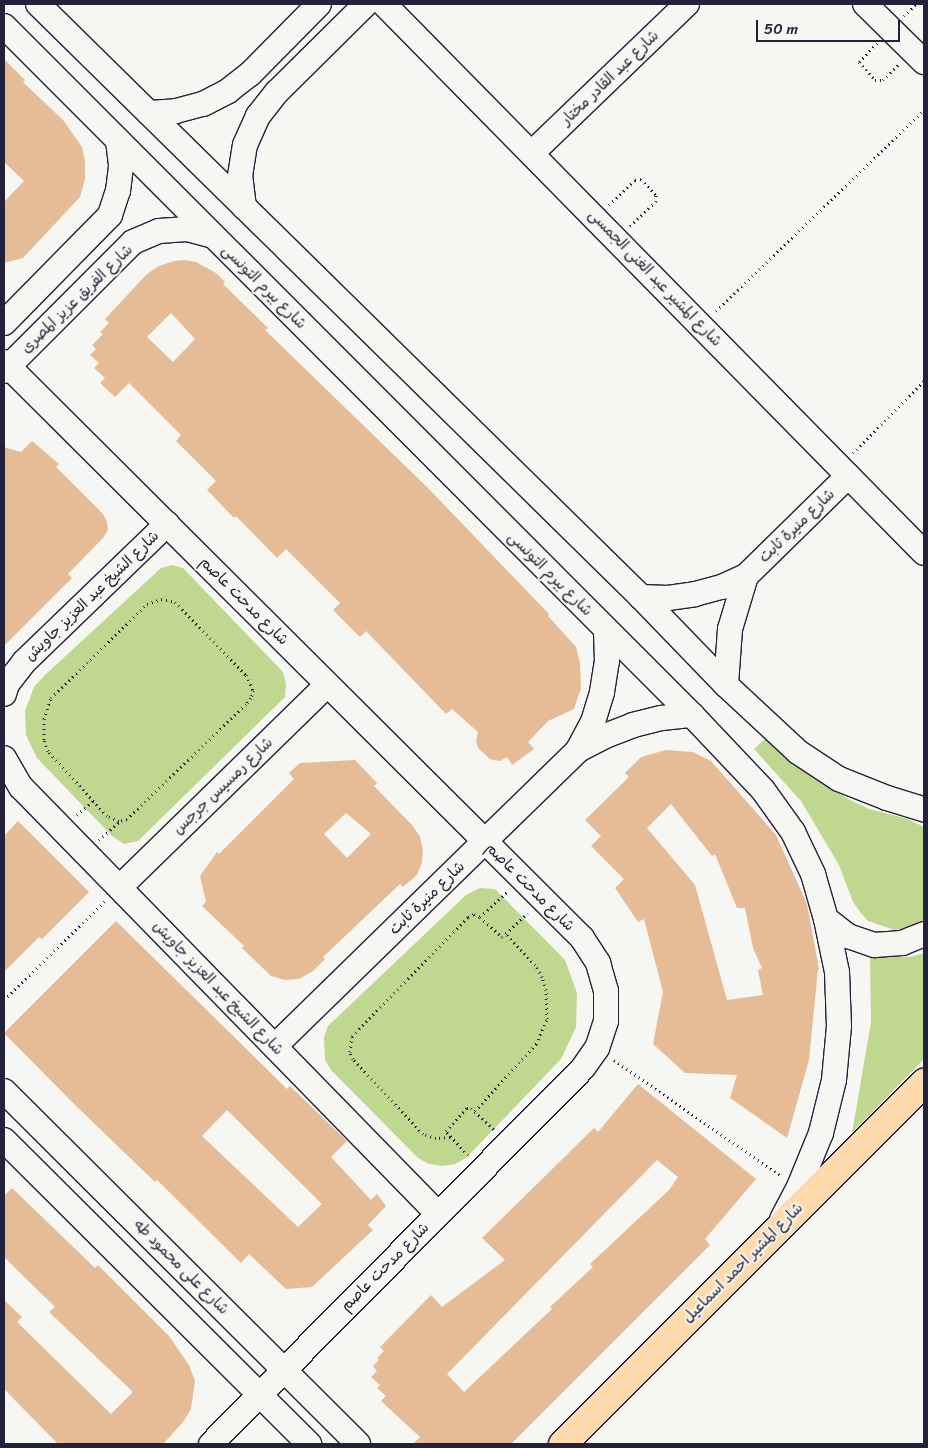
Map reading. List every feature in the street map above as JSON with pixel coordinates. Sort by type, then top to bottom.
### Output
[{"type":"main road","name":"شارع المشير احمد اسماعيل","points":[[573,1441],[776,1231],[924,1083]]},
{"type":"street","points":[[38,4],[641,597],[726,684],[798,752],[839,779],[887,798],[924,809]]},
{"type":"street","points":[[148,113],[176,111],[194,106],[228,91],[250,74],[319,4]]},
{"type":"street","points":[[244,207],[240,176],[245,145],[258,116],[277,92],[366,4]]},
{"type":"street","name":"شارع المشير عبد الغنى الجمسى","points":[[384,4],[924,553]]},
{"type":"street","name":"شارع عبد القادر مختار","points":[[532,153],[687,4]]},
{"type":"street","points":[[865,4],[918,56]]},
{"type":"street","name":"شارع بيرم التونسى","points":[[4,26],[692,715],[763,790],[793,832],[812,874],[826,920],[837,972],[839,1026],[834,1080],[821,1133],[798,1189],[776,1231]]},
{"type":"street","points":[[4,323],[110,215],[118,191],[121,166],[118,140]]},
{"type":"street","name":"شارع الفريق عزيز المصرى","points":[[5,366],[134,242],[159,231],[187,229],[213,236]]},
{"type":"street","name":"شارع مدحت عاصم","points":[[5,366],[167,524],[582,938],[598,963],[606,991],[606,1020],[597,1048],[583,1068],[211,1444]]},
{"type":"street","name":"شارع منيرة ثابت","points":[[641,597],[668,598],[695,594],[722,587],[746,576],[844,471]]},
{"type":"street","name":"شارع الشيخ عبد العزيز جاويش","points":[[4,694],[8,684],[24,662],[167,524]]},
{"type":"street","name":"شارع منيرة ثابت","points":[[726,684],[730,629],[746,576]]},
{"type":"street","name":"شارع منيرة ثابت","points":[[275,1046],[578,750],[593,722],[602,692],[607,661],[606,630]]},
{"type":"street","name":"شارع رمسيس جرجس","points":[[120,887],[327,685]]},
{"type":"street","name":"شارع منيرة ثابت","points":[[578,750],[605,736],[633,726],[662,718],[692,715]]},
{"type":"street","name":"شارع الشيخ عبد العزيز جاويش","points":[[4,758],[21,787],[438,1214]]},
{"type":"street","points":[[826,920],[848,936],[874,945],[902,944],[924,934]]},
{"type":"street","name":"شارع على محمود طه","points":[[4,1091],[358,1444]]},
{"type":"street","points":[[4,1140],[309,1444]]},
{"type":"path","points":[[891,29],[859,62],[875,80],[883,80],[918,56]]},
{"type":"path","points":[[701,326],[924,110]]},
{"type":"path","points":[[596,218],[635,180],[641,179],[656,194],[656,201],[616,239]]},
{"type":"path","points":[[844,471],[924,381]]},
{"type":"path","points":[[168,599],[175,602],[246,675],[252,690],[251,698],[127,819],[119,821],[107,816],[48,751],[43,730],[46,708],[51,698],[147,604],[154,600],[168,599]]},
{"type":"path","points":[[480,917],[522,878]]},
{"type":"path","points":[[4,1000],[120,887]]},
{"type":"path","points":[[450,1136],[436,1138],[423,1134],[353,1059],[349,1044],[357,1029],[468,917],[474,914],[480,917],[500,936],[506,934],[543,899]]},
{"type":"path","points":[[474,1111],[536,1044],[547,1019],[548,1004],[542,977],[535,965],[506,934]]},
{"type":"path","points":[[597,1048],[798,1189]]},
{"type":"path","points":[[483,1169],[446,1133],[446,1128],[467,1108],[474,1111],[509,1143]]},
{"type":"green space","points":[[172,565],[183,568],[283,672],[286,684],[285,697],[138,841],[124,844],[112,836],[37,758],[26,735],[25,711],[34,687],[45,675],[161,568]]},
{"type":"green space","points":[[765,739],[791,762],[848,799],[869,809],[908,819],[924,827],[924,924],[895,930],[868,921],[861,913],[853,902],[839,865],[801,801],[754,749]]},
{"type":"green space","points":[[480,888],[495,889],[565,960],[577,993],[576,1027],[561,1059],[466,1158],[455,1164],[442,1166],[429,1164],[418,1158],[331,1070],[325,1060],[324,1037],[328,1026],[466,895]]},
{"type":"green space","points":[[924,953],[924,1059],[852,1133],[871,1022],[870,955],[911,957]]},
{"type":"building","points":[[4,59],[25,80],[23,82],[63,120],[82,147],[85,162],[85,179],[80,197],[23,258],[4,263],[4,202],[24,181],[4,162]]},
{"type":"building","points":[[174,261],[196,262],[216,273],[225,282],[223,284],[268,328],[265,330],[428,488],[549,614],[548,616],[576,647],[580,663],[581,688],[574,709],[548,721],[528,742],[534,749],[512,765],[507,757],[500,761],[490,759],[478,748],[476,741],[478,732],[452,709],[446,714],[366,631],[360,637],[333,610],[340,603],[286,549],[277,558],[236,516],[234,518],[207,490],[216,481],[176,441],[181,435],[129,383],[115,397],[100,383],[105,378],[94,368],[99,363],[90,355],[96,349],[92,345],[103,334],[100,332],[109,323],[105,319],[147,274],[159,266]],"holes":[[[171,313],[195,339],[173,362],[147,337]]]},
{"type":"building","points":[[32,441],[59,464],[56,467],[103,514],[108,530],[103,538],[68,574],[72,578],[4,646],[4,447],[21,452]]},
{"type":"building","points":[[666,750],[693,752],[711,761],[776,835],[807,904],[819,969],[809,1060],[787,1138],[730,1098],[737,1075],[685,1073],[653,1044],[663,992],[644,919],[638,922],[615,888],[624,879],[591,846],[601,836],[585,820],[629,777],[625,773],[641,757]],"holes":[[[671,804],[712,856],[715,854],[737,908],[745,908],[753,948],[762,968],[758,970],[763,995],[727,1000],[695,885],[647,828]]]},
{"type":"building","points":[[355,760],[377,783],[374,786],[413,826],[420,837],[423,850],[422,862],[417,875],[403,887],[400,884],[323,957],[325,959],[313,971],[299,979],[285,980],[271,976],[242,948],[244,946],[202,906],[206,902],[200,876],[217,852],[219,854],[294,779],[289,773],[300,763]],"holes":[[[346,813],[371,834],[347,858],[324,834]]]},
{"type":"building","points":[[18,821],[89,892],[42,939],[39,937],[4,972],[4,836]]},
{"type":"building","points":[[116,921],[287,1089],[290,1086],[347,1141],[331,1157],[371,1200],[377,1194],[386,1206],[368,1225],[373,1230],[312,1287],[286,1289],[249,1254],[241,1263],[157,1180],[155,1182],[72,1102],[4,1033]],"holes":[[[227,1110],[322,1204],[298,1227],[202,1136]]]},
{"type":"building","points":[[638,1084],[756,1179],[705,1239],[710,1245],[511,1444],[413,1444],[420,1437],[381,1401],[386,1396],[377,1388],[380,1385],[371,1377],[377,1371],[373,1366],[379,1360],[377,1358],[384,1351],[380,1347],[431,1295],[442,1307],[505,1260],[482,1238],[594,1128],[598,1132]],"holes":[[[657,1160],[678,1177],[669,1190],[590,1264],[593,1267],[550,1307],[552,1309],[464,1392],[447,1374]]]},
{"type":"building","points":[[12,1188],[95,1268],[98,1265],[169,1336],[189,1365],[195,1381],[191,1409],[183,1422],[163,1444],[58,1444],[4,1389],[4,1300],[22,1317],[17,1322],[111,1414],[133,1392],[49,1312],[55,1307],[4,1257],[4,1196]]}]
